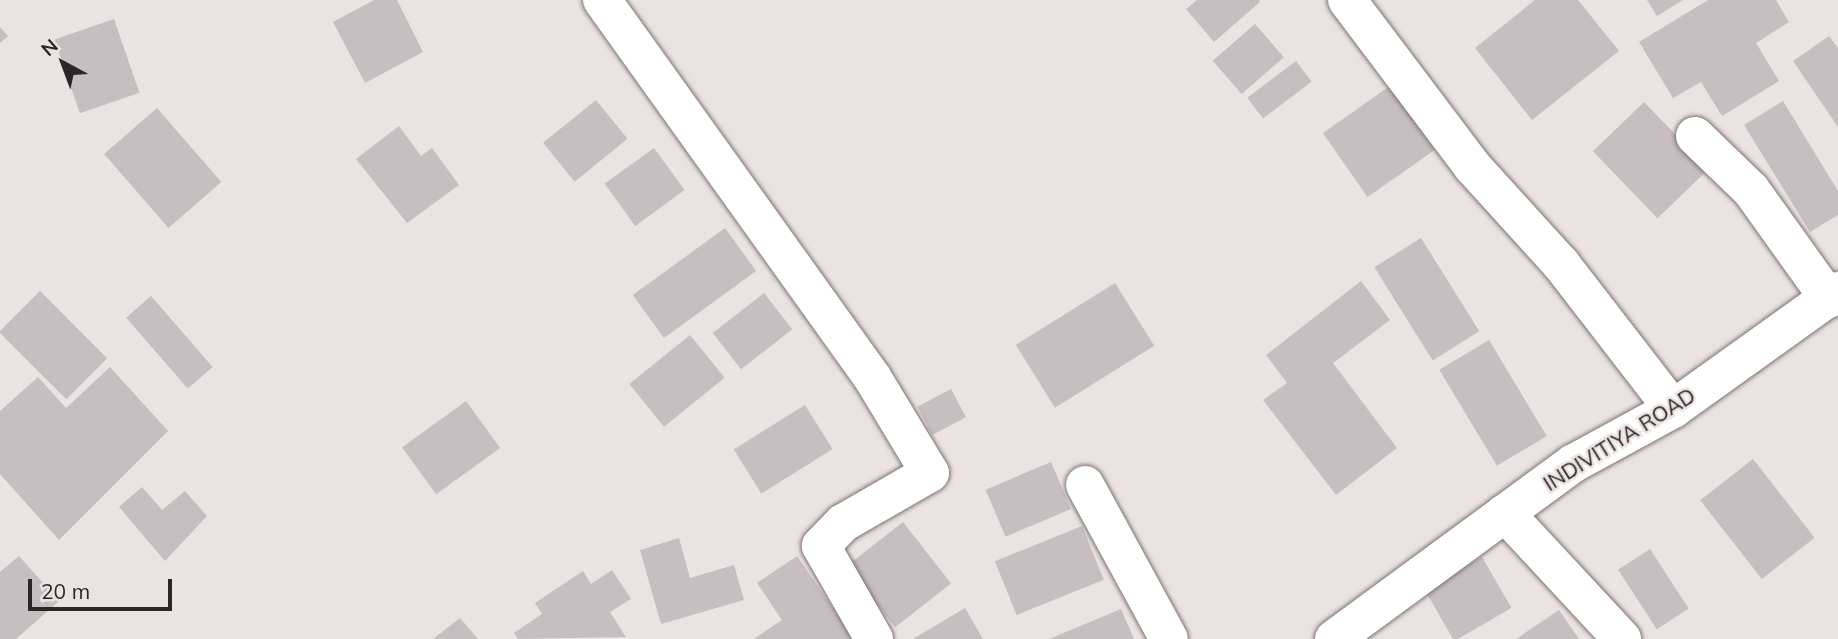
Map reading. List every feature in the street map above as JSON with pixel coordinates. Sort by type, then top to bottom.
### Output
[{"type":"street","points":[[602,0],[872,377],[930,473],[843,523],[821,546],[874,639]]},
{"type":"street","points":[[1347,0],[1472,166],[1561,264],[1673,409]]},
{"type":"street","points":[[1695,136],[1751,190],[1833,295]]},
{"type":"street","name":"INDIVITIYA ROAD","points":[[1334,639],[1573,463],[1673,409],[1833,295]]},
{"type":"street","points":[[1084,485],[1169,639]]},
{"type":"street","points":[[1505,513],[1622,639]]},
{"type":"building","points":[[374,0],[397,0],[423,52],[365,83],[333,22]]},
{"type":"building","points":[[1197,0],[1260,2],[1214,42],[1186,9]]},
{"type":"building","points":[[1535,0],[1578,0],[1619,51],[1532,120],[1475,48]]},
{"type":"building","points":[[1647,0],[1683,0],[1657,16]]},
{"type":"building","points":[[1708,0],[1776,0],[1789,22],[1756,43],[1779,81],[1722,116],[1701,82],[1673,98],[1639,42]]},
{"type":"building","points":[[114,19],[139,93],[80,113],[54,40]]},
{"type":"building","points":[[1255,24],[1284,57],[1242,94],[1213,61]]},
{"type":"building","points":[[0,27],[8,36],[0,43]]},
{"type":"building","points":[[1829,36],[1838,48],[1838,127],[1793,61]]},
{"type":"building","points":[[1296,61],[1312,82],[1263,118],[1247,98]]},
{"type":"building","points":[[1390,86],[1435,150],[1368,197],[1323,133]]},
{"type":"building","points":[[596,100],[627,139],[575,182],[543,143]]},
{"type":"building","points":[[1783,101],[1838,191],[1838,215],[1810,232],[1744,125]]},
{"type":"building","points":[[1644,102],[1709,169],[1658,218],[1593,151]]},
{"type":"building","points":[[157,108],[221,182],[168,228],[104,154]]},
{"type":"building","points":[[399,126],[421,156],[432,148],[459,185],[407,223],[356,159]]},
{"type":"building","points":[[654,148],[685,190],[635,226],[605,184]]},
{"type":"building","points":[[725,228],[756,271],[664,338],[633,295]]},
{"type":"building","points":[[1421,238],[1479,331],[1433,360],[1374,267]]},
{"type":"building","points":[[1361,281],[1390,320],[1333,363],[1397,448],[1336,495],[1263,400],[1287,383],[1266,355]]},
{"type":"building","points":[[1115,283],[1154,346],[1055,408],[1016,345]]},
{"type":"building","points":[[40,291],[107,358],[66,399],[0,333]]},
{"type":"building","points":[[764,293],[792,329],[741,369],[713,333]]},
{"type":"building","points":[[151,296],[213,367],[188,389],[126,318]]},
{"type":"building","points":[[690,335],[725,378],[664,427],[629,384]]},
{"type":"building","points":[[1489,340],[1547,436],[1497,466],[1439,370]]},
{"type":"building","points":[[110,367],[168,431],[59,540],[0,474],[0,411],[38,377],[66,408]]},
{"type":"building","points":[[951,389],[966,417],[932,435],[917,407]]},
{"type":"building","points":[[466,401],[500,448],[436,494],[402,447]]},
{"type":"building","points":[[805,405],[833,449],[761,494],[734,450]]},
{"type":"building","points":[[1753,459],[1815,538],[1762,579],[1700,500]]},
{"type":"building","points":[[1051,462],[1071,509],[1006,537],[986,490]]},
{"type":"building","points":[[142,487],[162,510],[185,491],[207,516],[165,561],[119,507]]},
{"type":"building","points":[[903,522],[951,583],[895,627],[847,566]]},
{"type":"building","points":[[1082,526],[1104,580],[1017,615],[995,561]]},
{"type":"building","points":[[679,538],[690,578],[734,565],[744,600],[661,624],[640,550]]},
{"type":"building","points":[[1650,549],[1689,609],[1657,629],[1618,570]]},
{"type":"building","points":[[19,556],[59,601],[16,639],[0,639],[0,572]]},
{"type":"building","points":[[797,556],[854,639],[754,639],[782,620],[757,583]]},
{"type":"building","points":[[1482,557],[1512,608],[1458,639],[1453,639],[1425,590]]},
{"type":"building","points":[[612,570],[631,599],[610,612],[626,637],[518,639],[514,633],[542,614],[535,603],[583,571],[591,584]]},
{"type":"building","points":[[965,608],[983,639],[913,639]]},
{"type":"building","points":[[1121,609],[1134,639],[1049,639]]},
{"type":"building","points":[[1559,610],[1579,639],[1516,639]]},
{"type":"building","points":[[460,618],[478,639],[433,639]]}]
